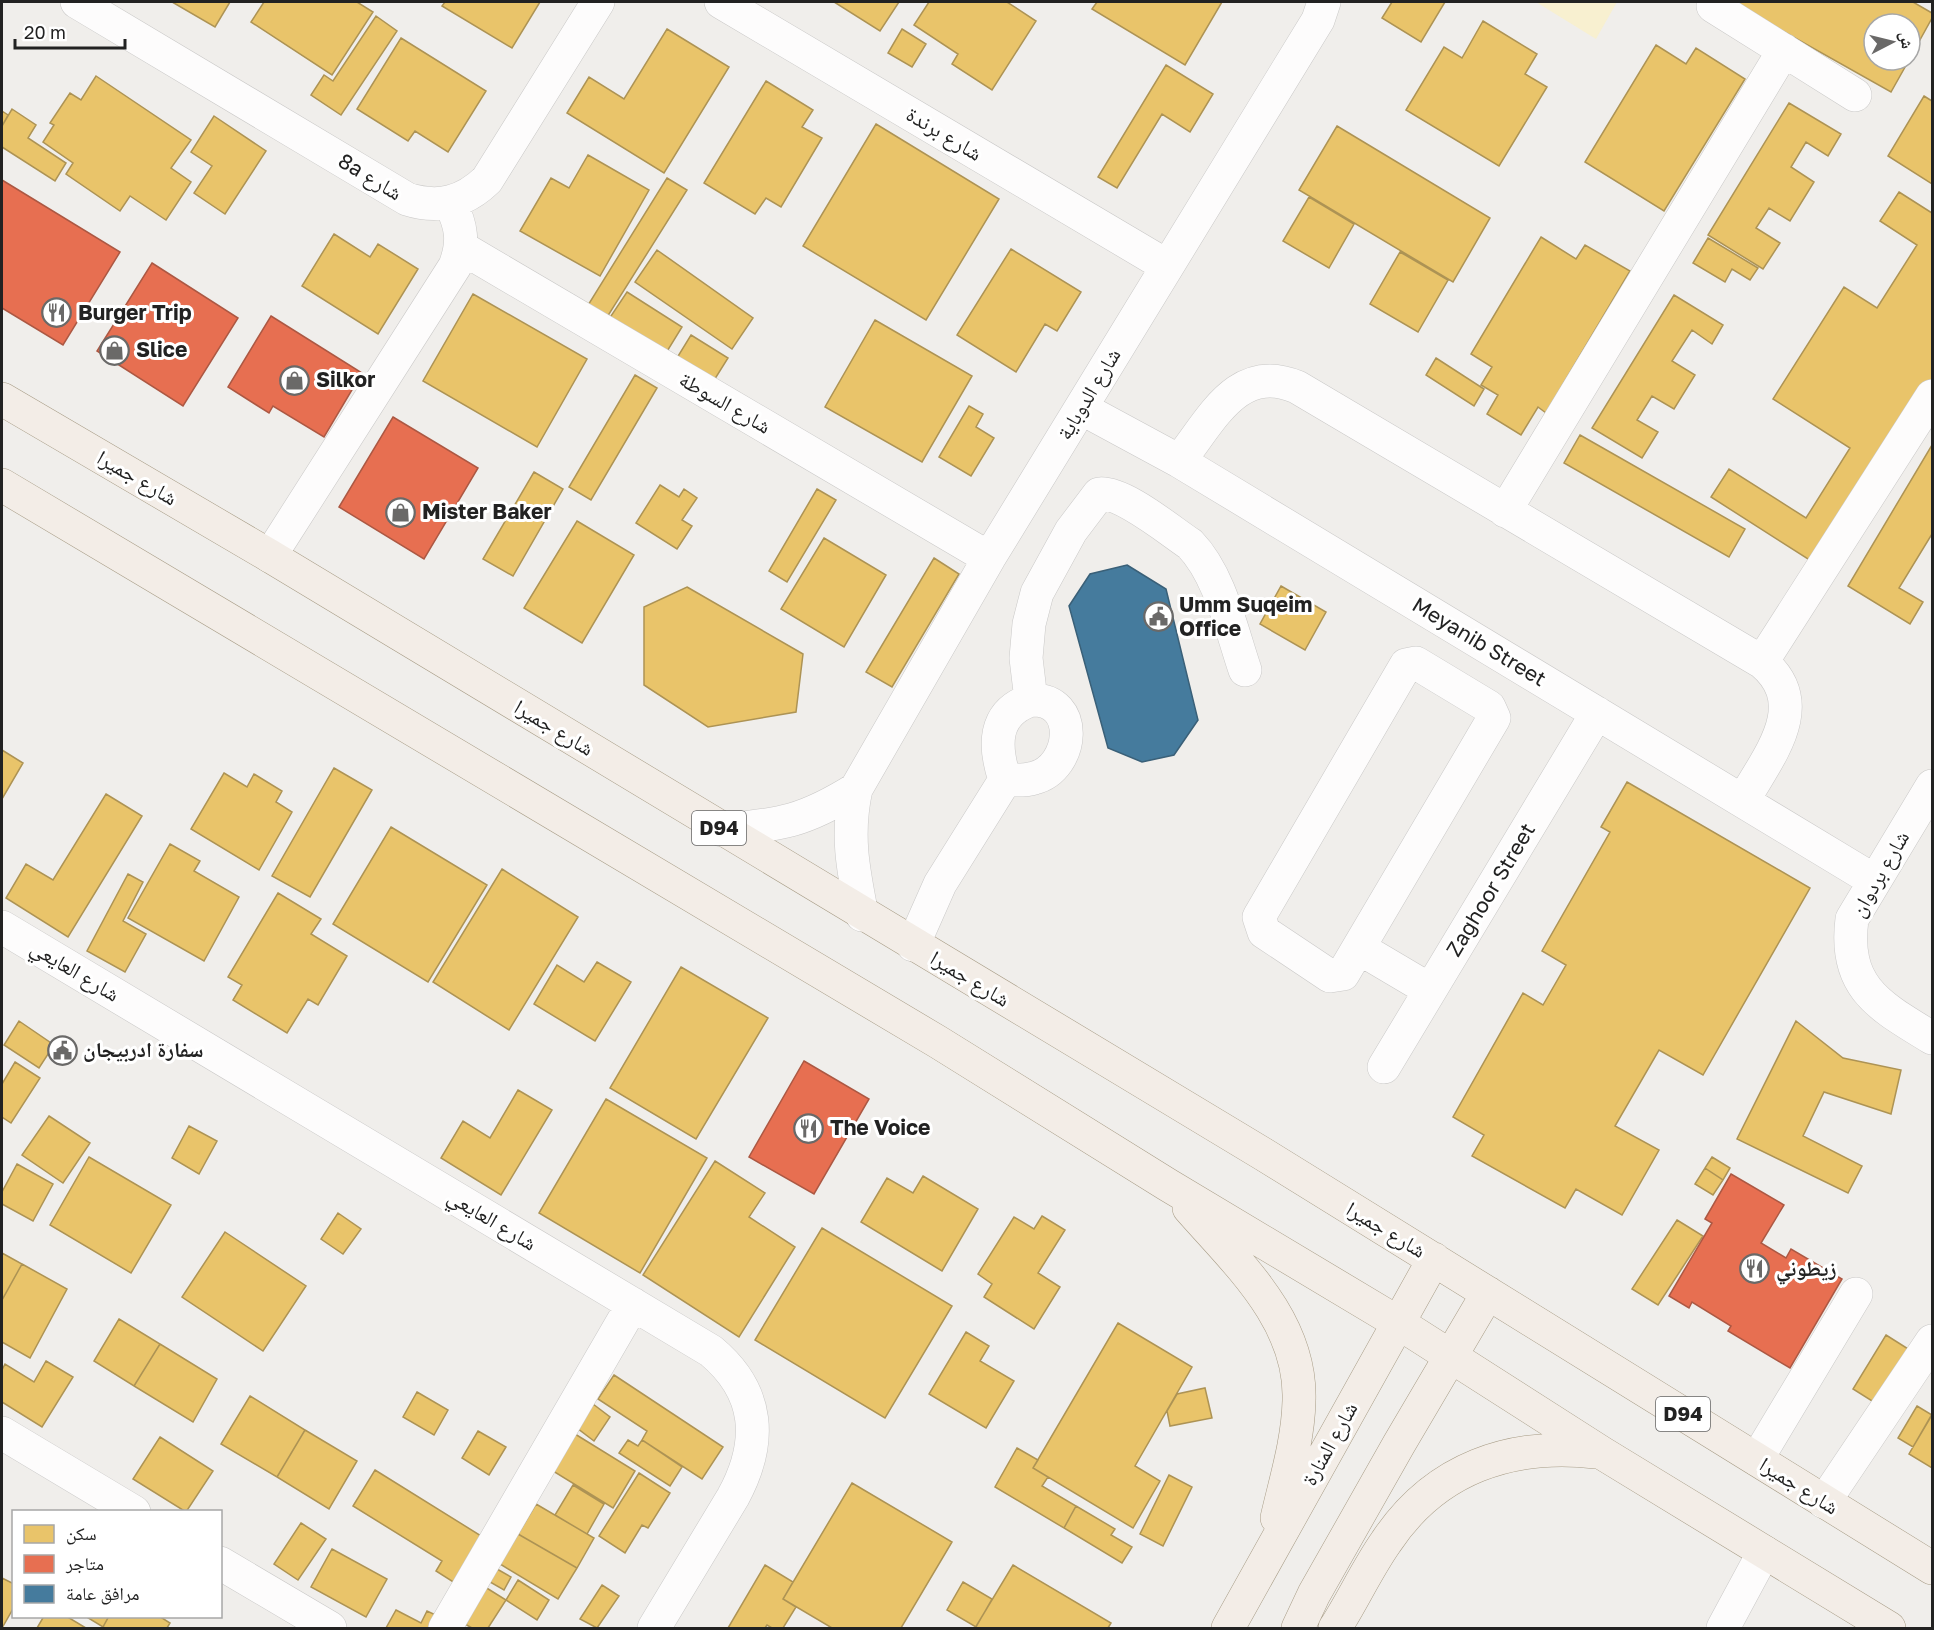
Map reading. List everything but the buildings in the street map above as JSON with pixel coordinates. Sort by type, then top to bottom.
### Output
[{"type":"main road","name":"شارع جميرا","points":[[2,399],[270,556],[1434,1259],[1932,1568]]},
{"type":"main road","points":[[2,485],[938,1042],[1168,1185],[1397,1322],[1602,1453],[1889,1629]]},
{"type":"main road","points":[[1168,1185],[1266,1297],[1282,1324],[1293,1354],[1300,1399],[1295,1444],[1268,1557]]},
{"type":"main road","name":"شارع المنارة","points":[[1228,1629],[1434,1259]]},
{"type":"main road","points":[[1298,1629],[1320,1584],[1488,1293]]},
{"type":"main road","points":[[1335,1629],[1386,1541],[1423,1499],[1445,1481],[1481,1462],[1520,1451],[1561,1448],[1602,1453]]},
{"type":"street","name":"8a شارع","points":[[77,2],[407,199],[428,204],[450,203]]},
{"type":"street","points":[[270,556],[455,266],[462,248],[459,220],[450,203],[464,198],[487,180],[598,2]]},
{"type":"street","name":"شارع برندة","points":[[721,2],[1167,266]]},
{"type":"street","name":"شارع الدوباية","points":[[862,915],[849,836],[850,817],[856,789],[989,558],[1318,20],[1324,2]]},
{"type":"street","points":[[1713,6],[1856,95]]},
{"type":"street","points":[[1505,511],[1784,50]]},
{"type":"street","name":"شارع السوطة","points":[[462,248],[989,558]]},
{"type":"street","points":[[1179,461],[1230,397],[1244,385],[1262,379],[1281,380],[1297,387],[1762,662],[1782,685],[1787,702],[1785,718],[1743,801]]},
{"type":"street","points":[[1762,662],[1932,396]]},
{"type":"street","name":"Meyanib Street","points":[[1081,408],[1179,461],[1875,881]]},
{"type":"street","points":[[1031,700],[1026,658],[1029,624],[1036,592],[1071,531],[1099,494],[1106,494],[1124,501],[1190,544],[1197,552],[1215,585],[1245,670]]},
{"type":"street","points":[[1416,663],[1489,707],[1494,718],[1359,948],[1343,974],[1330,976],[1264,932],[1259,917],[1406,665],[1416,663]]},
{"type":"street","points":[[913,945],[940,884],[1005,780],[997,753],[997,735],[1015,708],[1031,700],[1039,700],[1060,713],[1068,731],[1067,741],[1054,765],[1045,774],[1034,778],[1005,780]]},
{"type":"street","name":"Zaghoor Street","points":[[1384,1067],[1597,713]]},
{"type":"street","name":"شارع بردوان","points":[[1932,786],[1852,919],[1849,941],[1852,962],[1860,983],[1874,1000],[1932,1038]]},
{"type":"street","name":"شارع الدوباية","points":[[722,830],[766,826],[805,818],[823,810],[856,789]]},
{"type":"street","name":"شارع العايعي","points":[[2,927],[711,1351],[731,1368],[744,1390],[751,1416],[752,1437],[743,1479],[654,1629]]},
{"type":"street","points":[[1359,948],[1430,990]]},
{"type":"street","points":[[1757,1459],[1856,1294]]},
{"type":"street","points":[[445,1629],[633,1304]]},
{"type":"street","points":[[1824,1502],[1932,1341]]},
{"type":"street","points":[[2,1433],[131,1510]]},
{"type":"street","points":[[1723,1629],[1764,1552]]},
{"type":"street","points":[[222,1564],[330,1629]]},
{"type":"sand","points":[[1536,2],[1617,2],[1596,39]]},
{"type":"place","name":"Burger Trip","points":[[57,313]]},
{"type":"place","name":"Slice","points":[[115,350]]},
{"type":"place","name":"Silkor","points":[[295,380]]},
{"type":"place","name":"Mister Baker","points":[[401,512]]},
{"type":"place","name":"Umm Suqeim Office","points":[[1158,617]]},
{"type":"place","name":"سفارة ادربيجان","points":[[62,1050]]},
{"type":"place","name":"The Voice","points":[[809,1128]]},
{"type":"place","name":"زيطوني","points":[[1755,1269]]}]
